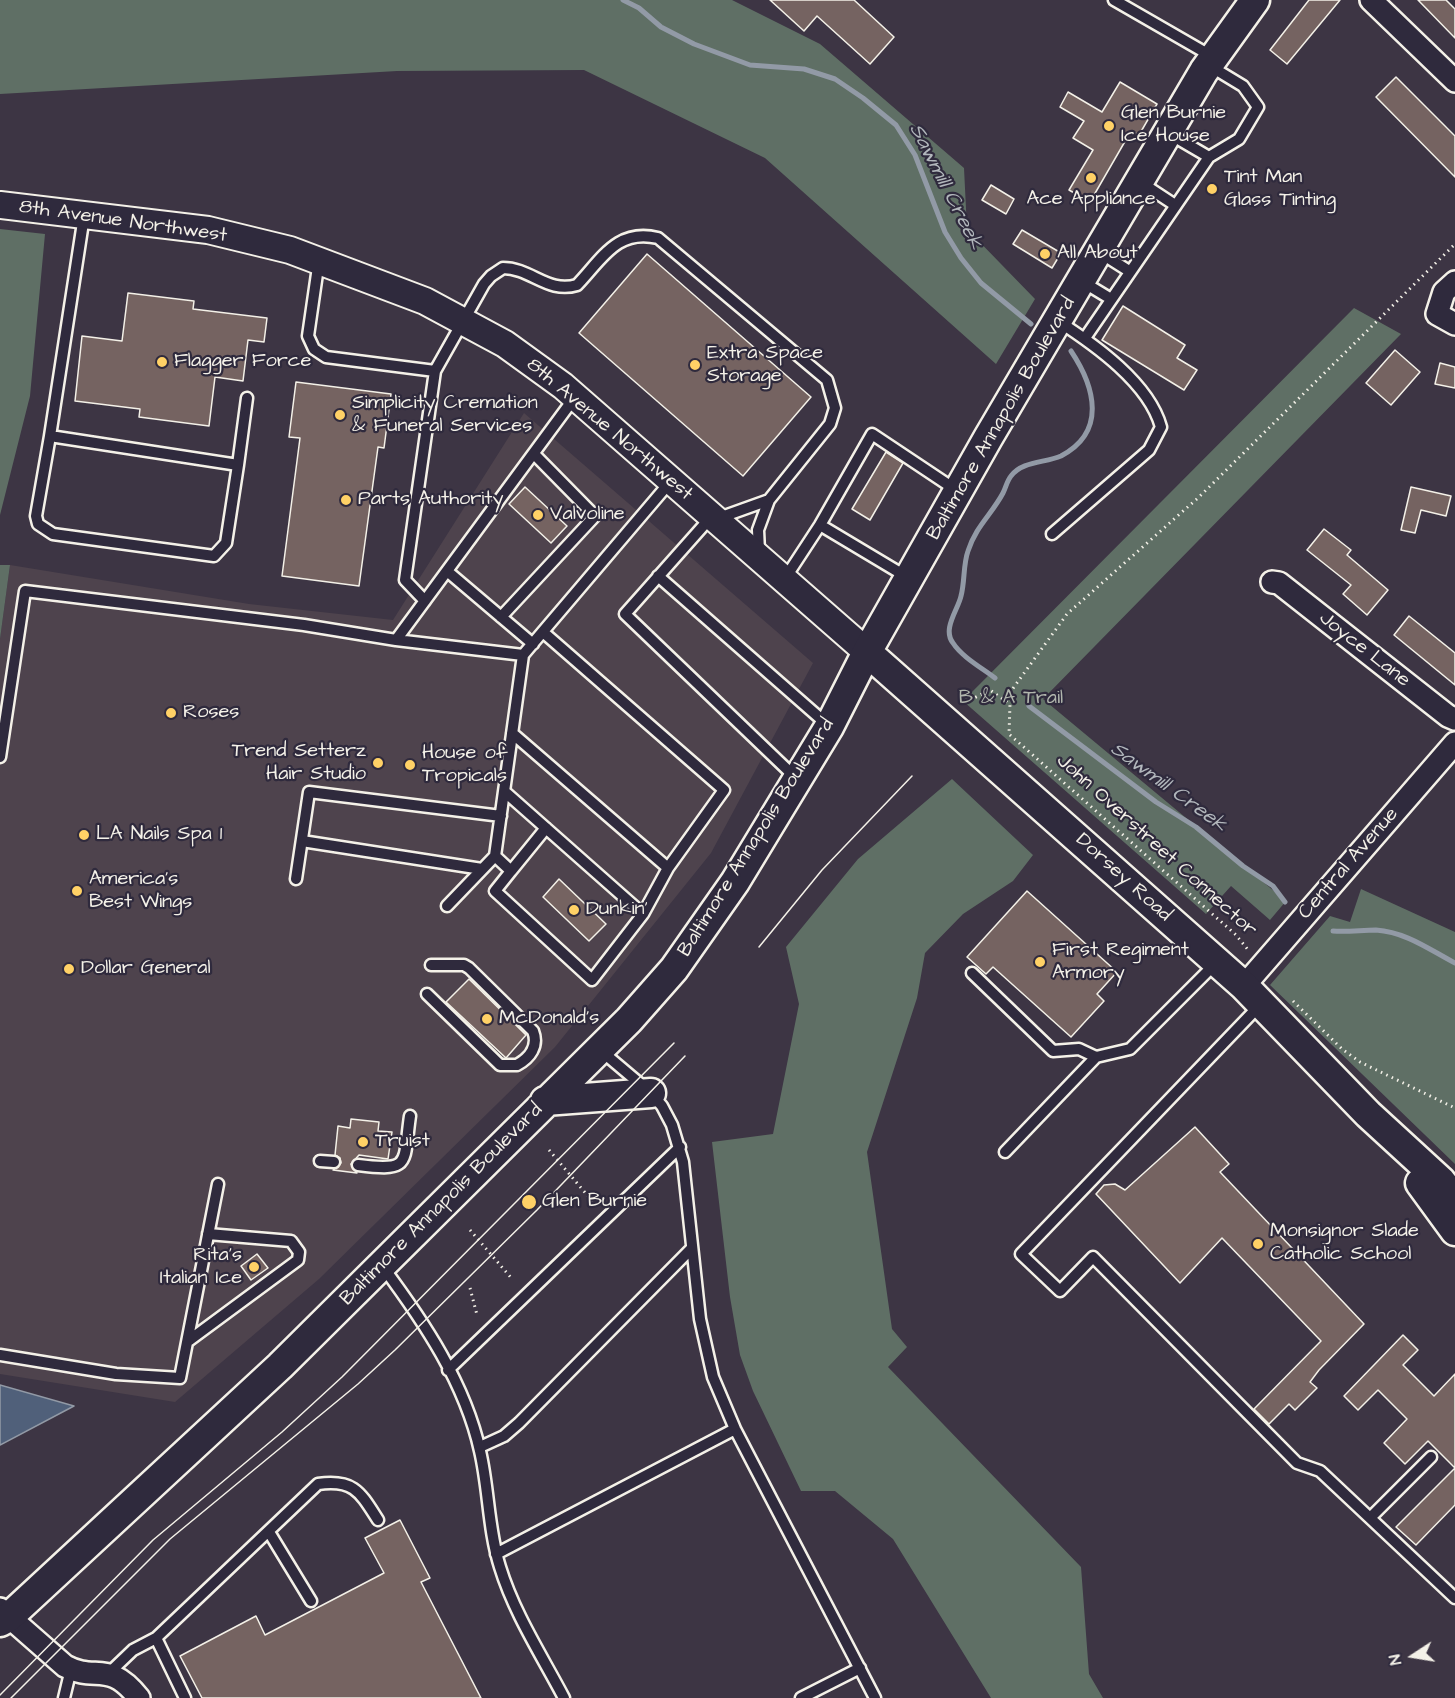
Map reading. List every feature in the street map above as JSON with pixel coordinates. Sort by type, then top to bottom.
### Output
[{"type":"main road","name":"Baltimore Annapolis Boulevard","points":[[2,1621],[280,1366],[629,1020],[674,969],[735,882],[829,727],[867,652],[1081,281],[1211,61],[1255,0]]},
{"type":"main road","name":"Dorsey Road","points":[[867,652],[1217,962],[1255,985],[1368,1114],[1455,1231]]},
{"type":"main road","points":[[545,1101],[651,1093]]},
{"type":"main road","name":"Dorsey Road","points":[[1368,1114],[1441,1181],[1455,1199]]},
{"type":"street","points":[[1371,0],[1455,81]]},
{"type":"street","name":"8th Avenue Northwest","points":[[0,205],[208,230],[290,250],[425,300],[505,344],[576,397],[867,652]]},
{"type":"street","points":[[1446,319],[1444,292],[1455,282]]},
{"type":"street","name":"Joyce Lane","points":[[1272,582],[1279,583],[1448,716],[1455,719]]},
{"type":"street","name":"Central Avenue","points":[[1255,985],[1455,743]]},
{"type":"street","points":[[2,1621],[71,1669],[109,1673],[127,1684],[139,1698]]},
{"type":"lane","points":[[1085,338],[1209,157],[1239,139],[1258,107],[1244,86],[1211,61],[1114,0]]},
{"type":"lane","points":[[1168,134],[1209,157]]},
{"type":"lane","points":[[1140,181],[1175,205]]},
{"type":"lane","points":[[84,216],[36,516],[38,524],[53,534],[214,556],[226,543],[247,398]]},
{"type":"lane","points":[[425,601],[405,580],[435,371],[484,284],[490,276],[503,268],[523,272],[552,287],[567,288],[577,285],[621,240],[640,234],[657,238],[827,380],[835,408],[830,424],[769,500],[758,530],[760,558]]},
{"type":"lane","points":[[1098,252],[1129,271]]},
{"type":"lane","points":[[319,260],[308,336],[314,349],[326,357],[435,371]]},
{"type":"lane","points":[[1081,281],[1111,299]]},
{"type":"lane","points":[[1052,534],[1149,450],[1161,427],[1156,410],[1144,392],[1085,338],[1058,321]]},
{"type":"lane","points":[[396,639],[576,397]]},
{"type":"lane","points":[[784,580],[820,525],[872,434],[959,491]]},
{"type":"lane","points":[[50,436],[238,465]]},
{"type":"lane","points":[[501,617],[595,516],[534,454]]},
{"type":"lane","points":[[447,906],[495,856],[523,656],[671,481]]},
{"type":"lane","points":[[769,500],[713,518],[625,614],[797,778]]},
{"type":"lane","points":[[820,525],[909,578]]},
{"type":"lane","points":[[447,571],[533,644]]},
{"type":"lane","points":[[658,576],[829,727]]},
{"type":"lane","points":[[0,757],[25,591],[304,625],[523,656]]},
{"type":"lane","points":[[543,632],[724,790],[668,868],[643,914],[592,980],[495,891],[546,828]]},
{"type":"lane","points":[[512,733],[668,868]]},
{"type":"lane","points":[[504,791],[643,914]]},
{"type":"lane","points":[[296,879],[309,792],[501,816]]},
{"type":"lane","points":[[302,841],[482,869]]},
{"type":"lane","points":[[495,856],[511,871]]},
{"type":"lane","points":[[1005,1152],[1096,1057],[1130,1049],[1217,962]]},
{"type":"lane","points":[[427,994],[500,1065],[517,1065],[532,1052],[535,1040],[534,1031],[470,968],[464,965],[431,965]]},
{"type":"lane","points":[[972,973],[1053,1051],[1078,1049],[1096,1057]]},
{"type":"lane","points":[[1255,985],[1021,1254],[1060,1291],[1093,1257],[1297,1463],[1320,1471],[1455,1598]]},
{"type":"lane","points":[[599,1049],[651,1093],[668,1116],[680,1147],[703,1338],[713,1377],[735,1429],[875,1698]]},
{"type":"lane","points":[[358,1165],[389,1169],[398,1167],[404,1159],[410,1116]]},
{"type":"lane","points":[[448,1370],[680,1147]]},
{"type":"lane","points":[[320,1161],[334,1162]]},
{"type":"lane","points":[[0,1355],[116,1374],[180,1378],[218,1184]]},
{"type":"lane","points":[[187,1342],[298,1260],[299,1252],[291,1241],[208,1234]]},
{"type":"lane","points":[[480,1447],[504,1436],[519,1424],[692,1248]]},
{"type":"lane","points":[[382,1266],[424,1322],[448,1370],[480,1447],[496,1554],[513,1600],[564,1698]]},
{"type":"lane","points":[[496,1554],[735,1429]]},
{"type":"lane","points":[[1370,1518],[1431,1457]]},
{"type":"lane","points":[[109,1673],[133,1650],[156,1638],[318,1484],[338,1482],[359,1491],[378,1520]]},
{"type":"lane","points":[[269,1532],[311,1601]]},
{"type":"lane","points":[[156,1638],[185,1698]]},
{"type":"lane","points":[[801,1698],[860,1668]]},
{"type":"lane","points":[[64,1698],[71,1669]]},
{"type":"path","points":[[970,700],[990,690],[1005,699],[1067,614],[1199,498],[1455,244]]},
{"type":"path","name":"John Overstreet Connector","points":[[1005,699],[1010,704],[1008,734],[1236,935],[1255,985]]},
{"type":"path","points":[[1288,996],[1342,1049],[1360,1062],[1455,1108]]},
{"type":"path","points":[[549,1150],[593,1202]]},
{"type":"path","points":[[470,1230],[513,1280]]},
{"type":"path","points":[[470,1288],[477,1315]]},
{"type":"shaded area","points":[[524,413],[813,663],[711,853],[555,1047],[319,1279],[175,1402],[0,1374],[0,639],[10,565],[249,604],[393,620]]},
{"type":"green space","points":[[0,0],[732,0],[820,44],[964,168],[967,229],[1035,299],[996,364],[765,158],[584,70],[397,71],[0,94]]},
{"type":"green space","points":[[0,229],[45,234],[30,396],[0,515]]},
{"type":"green space","name":"B & A Trail","points":[[1354,308],[1401,334],[1043,699],[1286,901],[1270,920],[1231,886],[1206,914],[963,701]]},
{"type":"green space","points":[[0,565],[10,565],[0,639]]},
{"type":"green space","points":[[952,779],[1033,855],[1013,881],[963,914],[925,953],[917,998],[867,1152],[892,1329],[907,1347],[888,1367],[1081,1567],[1089,1674],[1103,1698],[991,1698],[893,1539],[835,1491],[801,1491],[753,1391],[740,1355],[730,1297],[712,1142],[773,1134],[799,1004],[786,947],[858,859]]},
{"type":"green space","points":[[1361,889],[1455,932],[1455,1164],[1270,985],[1330,916],[1350,922]]},
{"type":"water","points":[[0,1385],[74,1406],[0,1445]]},
{"type":"building","points":[[770,0],[854,0],[894,37],[870,64],[817,16],[804,31]]},
{"type":"building","points":[[1309,0],[1340,0],[1287,64],[1270,50]]},
{"type":"building","points":[[1418,0],[1446,0],[1455,9],[1455,38]]},
{"type":"building","points":[[1396,77],[1455,136],[1455,177],[1376,97]]},
{"type":"building","points":[[1120,82],[1157,104],[1139,135],[1131,131],[1090,202],[1069,190],[1093,150],[1073,138],[1084,121],[1060,107],[1068,92],[1102,112]]},
{"type":"building","points":[[991,185],[1014,199],[1006,214],[982,200]]},
{"type":"building","points":[[1022,230],[1061,253],[1052,268],[1013,244]]},
{"type":"building","name":"Extra Space Storage","points":[[647,254],[811,397],[743,476],[579,333]]},
{"type":"building","name":"Flagger Force","points":[[128,293],[194,301],[193,309],[267,318],[264,342],[248,340],[243,381],[215,377],[209,426],[139,417],[140,409],[75,401],[82,336],[122,341]]},
{"type":"building","points":[[1123,306],[1185,345],[1177,358],[1197,370],[1184,390],[1102,340]]},
{"type":"building","points":[[1395,350],[1420,372],[1391,405],[1366,383]]},
{"type":"building","points":[[1440,363],[1455,367],[1455,388],[1435,384]]},
{"type":"building","points":[[296,382],[391,394],[384,448],[378,447],[359,586],[282,576],[300,438],[289,437]]},
{"type":"building","points":[[886,452],[903,463],[870,520],[852,509]]},
{"type":"building","name":"Valvoline","points":[[525,487],[567,526],[551,543],[509,504]]},
{"type":"building","points":[[1411,487],[1451,496],[1446,516],[1421,510],[1415,533],[1401,530]]},
{"type":"building","points":[[1324,529],[1351,550],[1347,555],[1388,590],[1367,615],[1343,594],[1351,585],[1307,550]]},
{"type":"building","points":[[1409,616],[1455,653],[1455,685],[1394,635]]},
{"type":"building","name":"Dunkin'","points":[[559,879],[606,924],[589,941],[543,897]]},
{"type":"building","name":"First Regiment Armory","points":[[1027,891],[1117,972],[1097,994],[1104,1001],[1071,1037],[993,967],[986,974],[967,957]]},
{"type":"building","name":"McDonald's","points":[[469,979],[526,1035],[506,1058],[446,1002]]},
{"type":"building","name":"Truist","points":[[351,1119],[379,1122],[378,1131],[392,1132],[388,1159],[359,1155],[351,1164],[357,1173],[333,1170],[341,1163],[340,1158],[335,1155],[338,1126],[350,1128]]},
{"type":"building","name":"Monsignor Slade Catholic School","points":[[1195,1127],[1229,1164],[1220,1172],[1364,1324],[1310,1382],[1317,1388],[1295,1410],[1289,1404],[1269,1424],[1254,1409],[1321,1341],[1222,1238],[1180,1283],[1096,1194],[1104,1185],[1115,1184],[1125,1190]]},
{"type":"building","name":"Rita's Italian Ice","points":[[257,1254],[268,1268],[251,1280],[241,1266]]},
{"type":"building","points":[[1403,1335],[1418,1350],[1403,1365],[1434,1396],[1455,1374],[1455,1468],[1428,1441],[1405,1464],[1384,1443],[1407,1419],[1378,1390],[1358,1410],[1344,1396]]},
{"type":"building","points":[[1455,1468],[1455,1505],[1416,1545],[1396,1527]]},
{"type":"building","points":[[400,1520],[430,1578],[421,1582],[481,1698],[202,1698],[180,1656],[256,1616],[265,1635],[384,1573],[365,1538]]},
{"type":"waterway","name":"Sawmill Creek","points":[[623,0],[639,8],[661,27],[694,44],[750,65],[804,69],[835,79],[863,98],[896,125],[915,155],[945,232],[961,258],[981,283],[1031,324]]},
{"type":"waterway","name":"Sawmill Creek","points":[[995,678],[957,648],[950,638],[950,626],[961,596],[965,562],[971,542],[999,500],[1010,478],[1016,471],[1027,465],[1061,456],[1076,446],[1085,435],[1091,422],[1091,394],[1071,351]]},
{"type":"waterway","name":"Sawmill Creek","points":[[1029,706],[1156,802],[1196,827],[1243,866],[1273,886],[1285,902]]},
{"type":"waterway","name":"Sawmill Creek","points":[[1333,931],[1387,931],[1417,942],[1455,963]]},
{"type":"tram line","points":[[759,947],[822,870],[912,776]]},
{"type":"tram line","points":[[0,1695],[153,1540],[282,1432],[342,1377],[674,1043]]},
{"type":"tram line","points":[[11,1698],[170,1539],[358,1384],[395,1350],[537,1210],[685,1056]]},
{"type":"place","name":"Glen Burnie Ice House","points":[[1109,126]]},
{"type":"place","name":"Ace Appliance","points":[[1091,178]]},
{"type":"place","name":"Tint Man Glass Tinting","points":[[1212,189]]},
{"type":"place","name":"All About","points":[[1045,254]]},
{"type":"place","name":"Flagger Force","points":[[162,362]]},
{"type":"place","name":"Extra Space Storage","points":[[695,365]]},
{"type":"place","name":"Simplicity Cremation & Funeral Services","points":[[340,415]]},
{"type":"place","name":"Parts Authority","points":[[346,500]]},
{"type":"place","name":"Valvoline","points":[[538,515]]},
{"type":"place","name":"Roses","points":[[171,713]]},
{"type":"place","name":"Trend Setterz Hair Studio","points":[[378,763]]},
{"type":"place","name":"House of Tropicals","points":[[410,765]]},
{"type":"place","name":"LA Nails Spa 1","points":[[84,835]]},
{"type":"place","name":"America's Best Wings","points":[[77,891]]},
{"type":"place","name":"Dunkin'","points":[[574,910]]},
{"type":"place","name":"First Regiment Armory","points":[[1040,962]]},
{"type":"place","name":"Dollar General","points":[[69,969]]},
{"type":"place","name":"McDonald's","points":[[487,1019]]},
{"type":"place","name":"Truist","points":[[363,1142]]},
{"type":"place","name":"Glen Burnie","points":[[529,1202]]},
{"type":"place","name":"Monsignor Slade Catholic School","points":[[1258,1244]]},
{"type":"place","name":"Rita's Italian Ice","points":[[254,1267]]}]
